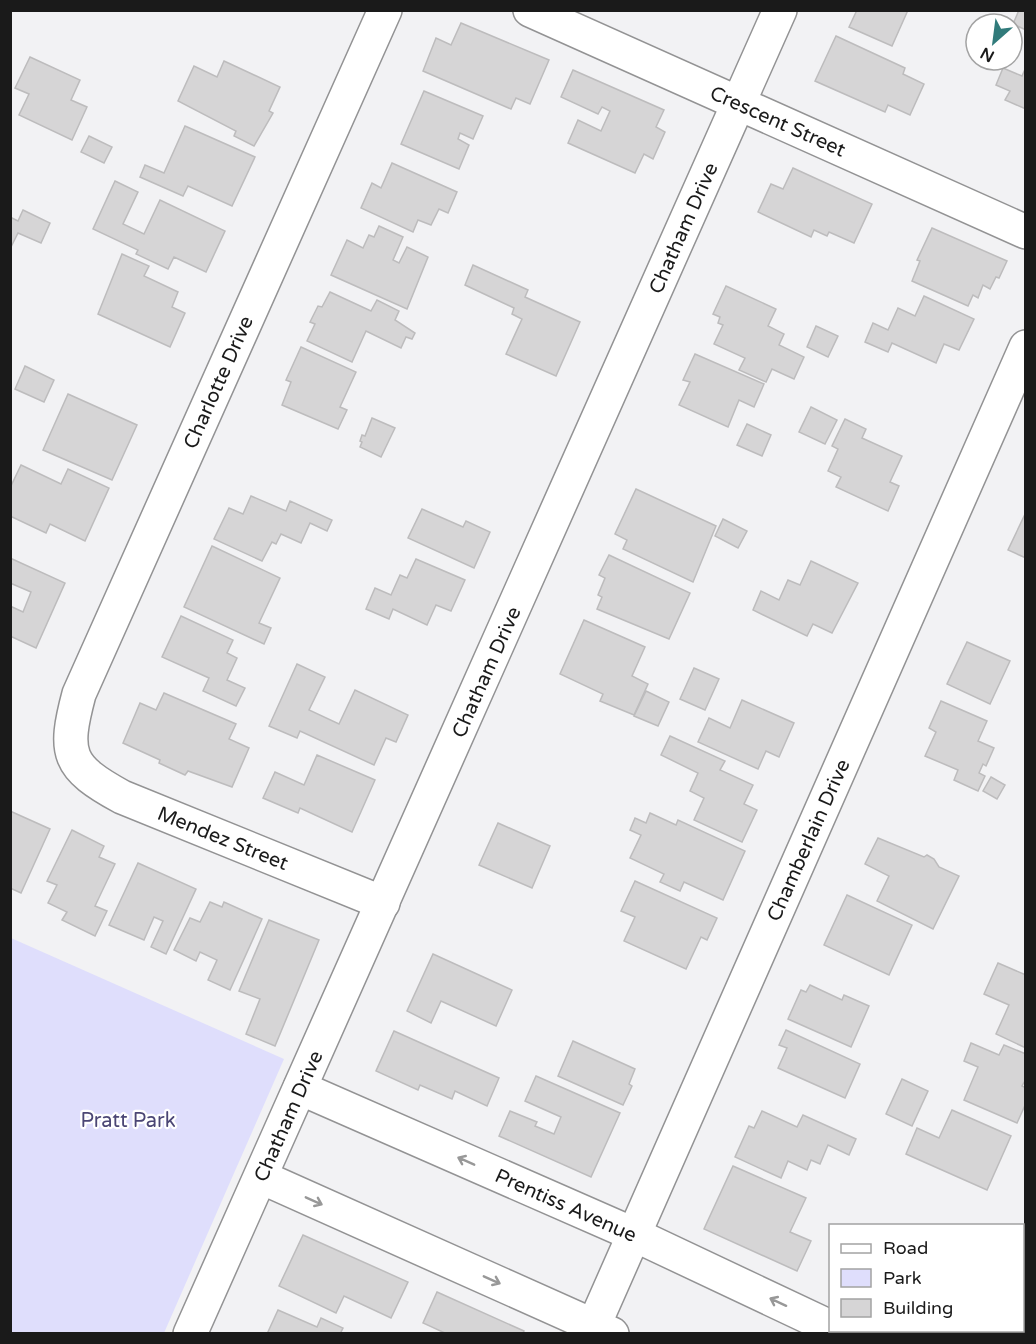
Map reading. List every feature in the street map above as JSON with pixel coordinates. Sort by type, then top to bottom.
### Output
[{"type":"street","name":"Charlotte Drive","points":[[72,759],[70,727],[79,694],[385,10]]},
{"type":"street","name":"Crescent Street","points":[[530,10],[1026,232]]},
{"type":"street","name":"Chatham Drive","points":[[190,1334],[780,10]]},
{"type":"street","name":"Chamberlain Drive","points":[[598,1331],[633,1234],[1026,347]]},
{"type":"street","name":"Mendez Street","points":[[72,759],[92,781],[122,797],[383,903]]},
{"type":"street","name":"Prentiss Avenue","points":[[300,1088],[633,1234],[829,1326]]},
{"type":"street","points":[[261,1177],[598,1331]]},
{"type":"green space","name":"Pratt Park","points":[[11,938],[284,1059],[164,1333],[11,1333]]},
{"type":"building","points":[[857,10],[908,10],[892,46],[849,27]]},
{"type":"building","points":[[1026,10],[1026,30],[1024,29],[1024,12],[1018,12]]},
{"type":"building","points":[[461,23],[549,60],[530,104],[516,98],[511,109],[423,71],[436,38],[451,45]]},
{"type":"building","points":[[836,36],[905,68],[903,74],[924,84],[910,115],[888,105],[885,112],[815,81]]},
{"type":"building","points":[[30,57],[80,80],[71,100],[87,107],[72,140],[19,115],[29,94],[15,88]]},
{"type":"building","points":[[224,61],[280,87],[269,111],[273,113],[254,146],[234,136],[236,131],[178,101],[194,66],[217,77]]},
{"type":"building","points":[[1026,67],[1026,109],[1005,100],[1010,91],[996,85],[1001,72],[1012,72],[1022,76]]},
{"type":"building","points":[[573,70],[664,110],[656,127],[665,132],[653,159],[644,154],[635,173],[568,143],[578,120],[601,131],[610,111],[602,107],[598,114],[561,97]]},
{"type":"building","points":[[424,91],[483,116],[473,139],[460,133],[458,139],[469,145],[459,169],[401,144]]},
{"type":"building","points":[[185,126],[255,157],[232,206],[188,186],[183,196],[140,177],[145,165],[164,173]]},
{"type":"building","points":[[89,136],[112,147],[104,163],[81,152]]},
{"type":"building","points":[[392,163],[457,192],[448,213],[439,209],[431,225],[418,220],[413,232],[361,208],[372,183],[381,188]]},
{"type":"building","points":[[793,168],[872,204],[854,243],[829,232],[827,236],[814,230],[811,237],[758,212],[771,184],[783,189]]},
{"type":"building","points":[[115,181],[138,192],[123,224],[144,234],[160,200],[225,231],[206,272],[174,257],[168,269],[136,254],[138,250],[93,229]]},
{"type":"building","points":[[23,210],[50,223],[41,243],[18,233],[10,249],[10,217],[18,221]]},
{"type":"building","points":[[379,226],[403,237],[393,260],[399,263],[407,247],[428,257],[407,309],[331,275],[347,240],[363,248],[369,235],[374,237]]},
{"type":"building","points":[[932,228],[1007,261],[999,278],[996,277],[990,289],[983,285],[978,298],[973,295],[968,306],[912,281],[920,261],[917,260]]},
{"type":"building","points":[[122,254],[149,266],[144,276],[178,292],[172,307],[185,313],[170,347],[98,314]]},
{"type":"building","points":[[473,265],[528,290],[525,297],[580,322],[556,376],[506,354],[522,319],[512,314],[514,308],[465,285]]},
{"type":"building","points":[[726,286],[776,309],[768,326],[784,334],[779,345],[804,357],[794,379],[772,369],[766,382],[739,370],[745,358],[714,344],[723,325],[718,323],[720,317],[713,314]]},
{"type":"building","points":[[330,292],[371,311],[377,300],[399,311],[395,320],[415,333],[412,339],[406,337],[401,348],[366,331],[352,362],[307,341],[315,324],[310,322],[318,306],[322,307]]},
{"type":"building","points":[[924,296],[974,319],[959,350],[944,344],[936,363],[892,343],[888,352],[865,342],[873,323],[888,330],[898,308],[915,316]]},
{"type":"building","points":[[816,326],[838,336],[828,357],[807,347]]},
{"type":"building","points":[[301,347],[356,372],[340,407],[347,410],[338,429],[282,405],[291,382],[286,380]]},
{"type":"building","points":[[695,354],[764,384],[754,407],[739,400],[728,427],[679,405],[690,382],[683,380]]},
{"type":"building","points":[[25,366],[54,380],[44,402],[15,389]]},
{"type":"building","points":[[68,394],[137,425],[112,480],[43,450]]},
{"type":"building","points":[[811,407],[837,420],[825,444],[799,432]]},
{"type":"building","points":[[372,418],[395,428],[381,457],[360,447],[362,435],[365,436]]},
{"type":"building","points":[[845,419],[866,429],[862,438],[902,456],[890,482],[899,486],[888,511],[836,487],[841,477],[828,471],[838,449],[832,446]]},
{"type":"building","points":[[747,424],[771,435],[762,456],[737,445]]},
{"type":"building","points":[[21,465],[61,484],[68,469],[109,488],[85,541],[50,524],[46,533],[10,516],[10,488]]},
{"type":"building","points":[[636,489],[716,526],[693,582],[623,549],[627,540],[615,534]]},
{"type":"building","points":[[251,496],[286,511],[290,501],[332,520],[327,531],[310,523],[301,543],[281,534],[276,544],[272,542],[262,561],[214,539],[229,508],[243,514]]},
{"type":"building","points":[[422,509],[463,527],[466,521],[490,532],[474,568],[408,538]]},
{"type":"building","points":[[1026,512],[1026,558],[1008,550]]},
{"type":"building","points":[[723,519],[747,531],[738,548],[715,536]]},
{"type":"building","points":[[212,546],[280,578],[259,623],[271,628],[264,644],[184,607]]},
{"type":"building","points":[[609,555],[690,593],[669,639],[597,609],[602,597],[598,595],[605,578],[599,575]]},
{"type":"building","points":[[10,558],[65,583],[36,648],[10,636],[10,606],[23,612],[31,592],[10,583]]},
{"type":"building","points":[[416,559],[465,580],[451,611],[436,605],[427,625],[393,609],[389,619],[366,609],[375,588],[391,595],[400,575],[407,578]]},
{"type":"building","points":[[811,561],[858,583],[832,633],[813,624],[807,636],[753,610],[761,591],[779,600],[788,580],[800,585]]},
{"type":"building","points":[[181,616],[233,640],[227,653],[237,658],[227,680],[245,688],[236,706],[203,691],[209,678],[162,657]]},
{"type":"building","points":[[584,620],[645,647],[632,676],[648,684],[634,715],[600,701],[603,694],[560,674]]},
{"type":"building","points":[[967,642],[1010,661],[990,704],[947,684]]},
{"type":"building","points":[[297,664],[325,677],[309,710],[339,724],[355,690],[408,715],[396,742],[386,738],[374,765],[300,731],[297,738],[269,726]]},
{"type":"building","points":[[694,668],[719,679],[705,710],[680,699]]},
{"type":"building","points":[[646,691],[669,702],[658,726],[634,716]]},
{"type":"building","points":[[164,693],[236,724],[229,739],[249,748],[232,787],[188,771],[185,775],[159,763],[160,760],[123,743],[140,703],[156,710]]},
{"type":"building","points":[[742,700],[794,723],[779,757],[766,751],[758,769],[698,742],[709,718],[730,728]]},
{"type":"building","points":[[941,701],[987,721],[978,741],[994,748],[986,766],[983,764],[979,773],[985,776],[978,791],[954,780],[958,770],[925,756],[936,732],[929,728]]},
{"type":"building","points":[[670,736],[725,761],[720,770],[753,785],[744,804],[757,810],[742,842],[694,820],[704,798],[690,791],[698,773],[661,755]]},
{"type":"building","points":[[317,755],[375,780],[352,832],[300,808],[298,813],[263,798],[275,772],[304,785]]},
{"type":"building","points":[[991,777],[1005,785],[997,799],[983,791]]},
{"type":"building","points":[[10,811],[50,829],[21,893],[10,888]]},
{"type":"building","points":[[650,813],[676,825],[678,820],[745,851],[723,900],[684,882],[680,891],[660,882],[664,874],[630,858],[641,835],[630,830],[635,818],[646,823]]},
{"type":"building","points":[[498,823],[550,846],[532,888],[479,865]]},
{"type":"building","points":[[72,830],[104,846],[99,857],[115,864],[95,906],[107,911],[95,936],[62,920],[67,912],[48,903],[57,885],[47,881]]},
{"type":"building","points":[[878,838],[924,857],[927,855],[934,859],[939,867],[959,876],[933,929],[877,901],[889,876],[865,864]]},
{"type":"building","points":[[138,863],[196,889],[166,954],[151,947],[163,921],[154,917],[144,940],[109,925]]},
{"type":"building","points":[[635,881],[717,918],[707,940],[701,937],[686,969],[624,941],[635,917],[621,911]]},
{"type":"building","points":[[847,895],[912,925],[889,975],[824,945]]},
{"type":"building","points":[[210,902],[222,907],[224,902],[262,919],[230,990],[208,980],[217,960],[200,952],[196,961],[174,950],[190,918],[200,922]]},
{"type":"building","points":[[269,920],[319,940],[275,1046],[246,1034],[260,999],[239,991]]},
{"type":"building","points":[[433,954],[512,990],[496,1026],[441,1001],[431,1023],[407,1011]]},
{"type":"building","points":[[998,963],[1026,975],[1026,1048],[996,1034],[1009,1005],[984,994]]},
{"type":"building","points":[[810,985],[842,1000],[844,995],[869,1006],[851,1047],[788,1019],[801,990],[806,992]]},
{"type":"building","points":[[786,1030],[860,1064],[845,1098],[778,1068],[787,1048],[779,1045]]},
{"type":"building","points":[[394,1031],[499,1078],[487,1106],[455,1091],[452,1099],[420,1085],[418,1090],[376,1071]]},
{"type":"building","points":[[573,1041],[635,1069],[629,1084],[632,1086],[623,1105],[558,1076]]},
{"type":"building","points":[[971,1043],[999,1055],[1004,1045],[1026,1054],[1026,1079],[1022,1086],[1026,1088],[1026,1103],[1017,1123],[964,1100],[978,1067],[964,1061]]},
{"type":"building","points":[[536,1076],[620,1113],[591,1177],[499,1136],[510,1111],[537,1122],[535,1126],[554,1134],[561,1117],[525,1101]]},
{"type":"building","points":[[902,1079],[928,1091],[912,1126],[886,1114]]},
{"type":"building","points":[[952,1110],[1011,1136],[987,1190],[906,1154],[917,1128],[939,1138]]},
{"type":"building","points":[[762,1111],[797,1127],[803,1115],[856,1139],[849,1155],[828,1145],[820,1164],[811,1160],[807,1170],[788,1161],[781,1178],[735,1157],[749,1126],[754,1128]]},
{"type":"building","points":[[733,1166],[806,1198],[790,1232],[811,1241],[797,1271],[704,1229]]},
{"type":"building","points":[[303,1235],[408,1282],[391,1318],[344,1296],[336,1313],[279,1286]]},
{"type":"building","points":[[437,1292],[524,1331],[523,1334],[447,1334],[423,1323]]},
{"type":"building","points":[[278,1310],[317,1327],[321,1318],[343,1328],[340,1334],[267,1334]]}]
